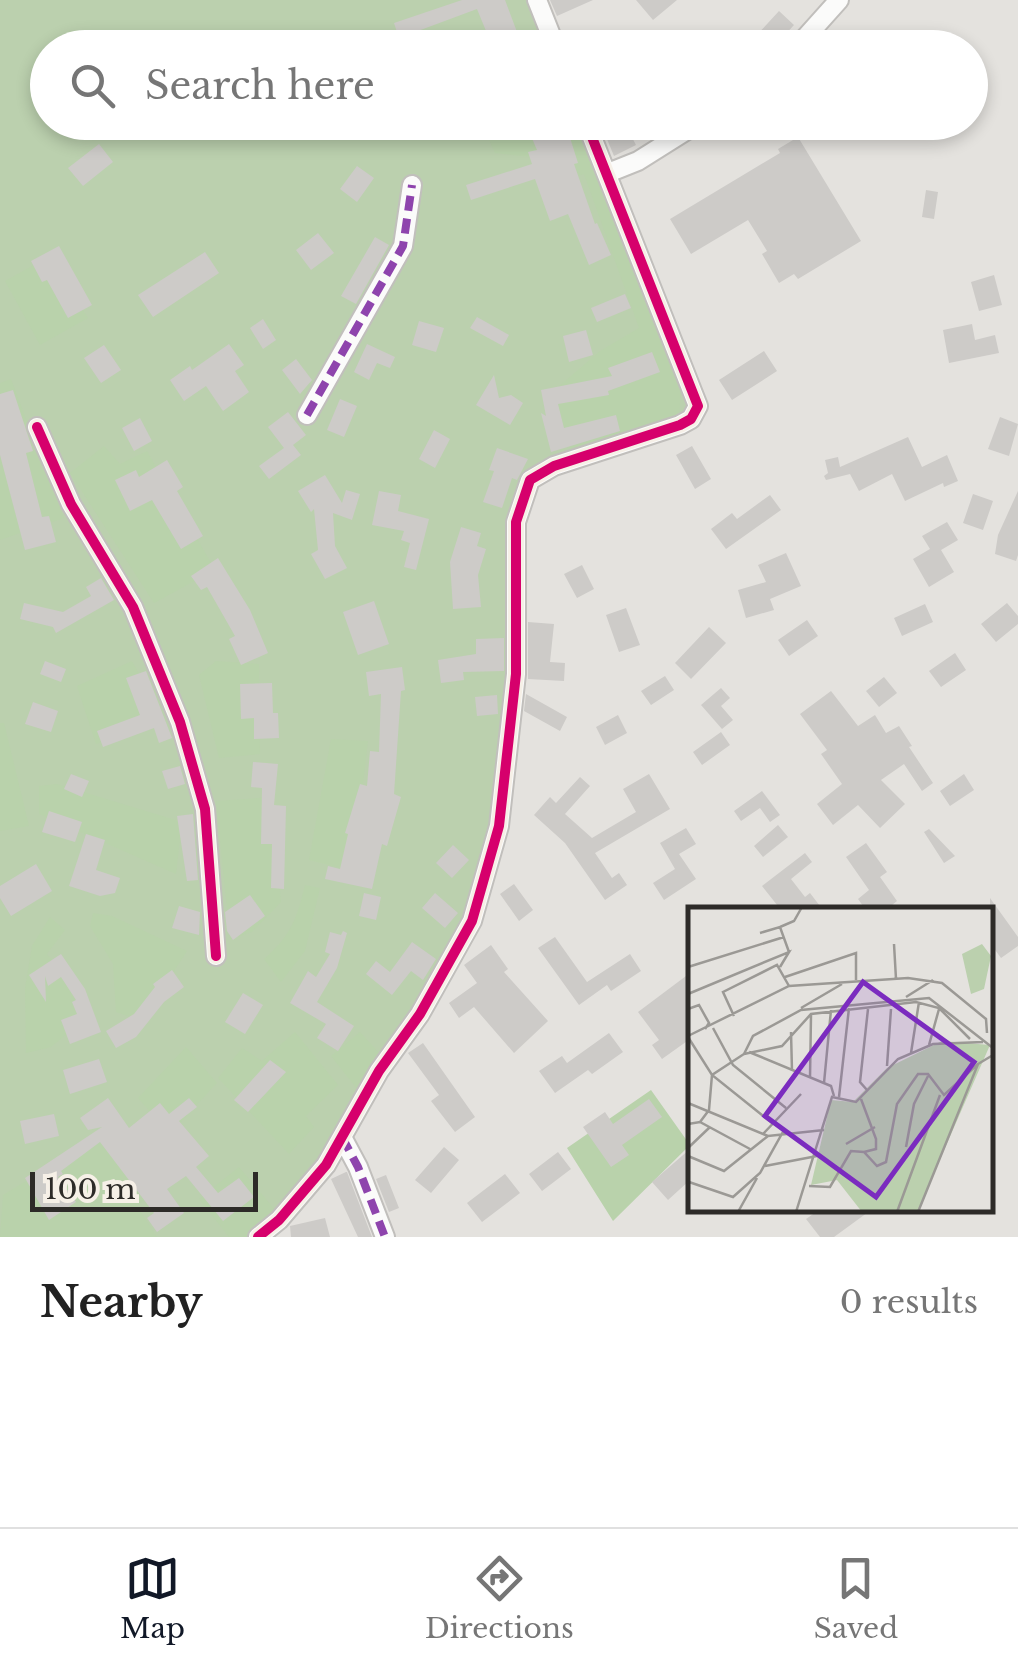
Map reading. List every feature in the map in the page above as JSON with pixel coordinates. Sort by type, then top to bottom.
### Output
[{"type":"street","points":[[537,0],[549,30]]},
{"type":"street","points":[[812,30],[839,0]]},
{"type":"street","points":[[258,1237],[279,1220],[326,1165],[379,1071],[420,1014],[472,921],[499,826],[516,674],[516,522],[530,480],[554,466],[680,425],[691,418],[698,406],[594,140]]},
{"type":"street","points":[[608,173],[638,161],[671,140]]},
{"type":"street","points":[[307,416],[403,246],[412,185]]},
{"type":"street","points":[[38,427],[71,504],[133,607],[180,722],[205,809],[216,956]]},
{"type":"street","points":[[342,1137],[385,1237]]},
{"type":"green space","points":[[0,0],[534,0],[546,30],[30,30],[30,140],[590,140],[694,410],[554,466],[523,499],[502,784],[468,920],[367,1107],[268,1237],[0,1237]]},
{"type":"green space","points":[[489,140],[583,140],[664,332],[681,389],[679,417],[571,453],[550,394],[600,351],[639,328],[584,174],[546,187],[541,158],[495,153]]},
{"type":"green space","points":[[50,256],[88,318],[40,345],[5,281]]},
{"type":"green space","points":[[11,379],[64,518],[0,540],[0,383]]},
{"type":"green space","points":[[104,446],[120,464],[147,451],[215,570],[154,603],[70,473]]},
{"type":"green space","points":[[132,661],[162,715],[96,744],[77,686]]},
{"type":"green space","points":[[216,661],[259,664],[260,754],[219,758],[199,675]]},
{"type":"green space","points":[[0,723],[4,723],[29,826],[0,831]]},
{"type":"green space","points":[[331,739],[368,741],[353,871],[309,860]]},
{"type":"green space","points":[[57,784],[182,822],[176,874],[39,814],[39,786]]},
{"type":"green space","points":[[272,797],[281,902],[252,932],[230,939],[216,801]]},
{"type":"green space","points":[[305,885],[320,888],[305,951],[281,982],[264,959],[292,926]]},
{"type":"green space","points":[[93,913],[112,916],[187,951],[142,1021],[116,1012],[113,964],[90,926]]},
{"type":"green space","points":[[50,917],[65,930],[47,954],[73,987],[78,1025],[51,1047],[26,1053],[25,988],[32,946]]},
{"type":"green space","points":[[295,1032],[338,1085],[306,1116],[314,1127],[289,1154],[218,1078],[242,1048],[262,1061]]},
{"type":"green space","points":[[360,1032],[383,1057],[358,1090],[331,1056]]},
{"type":"green space","points":[[186,1047],[217,1083],[170,1134],[138,1098]]},
{"type":"green space","points":[[651,1090],[688,1142],[688,1147],[613,1221],[567,1148]]},
{"type":"green space","points":[[105,1133],[151,1194],[137,1206],[157,1237],[0,1237],[3,1195]]},
{"type":"green space","points":[[239,1167],[281,1217],[258,1237],[229,1237],[199,1199]]},
{"type":"building","points":[[462,0],[505,0],[516,30],[486,30],[477,9],[421,30],[396,30],[394,23]]},
{"type":"building","points":[[550,0],[593,0],[557,16]]},
{"type":"building","points":[[636,0],[677,0],[653,20]]},
{"type":"building","points":[[779,11],[794,25],[789,30],[762,30]]},
{"type":"building","points":[[533,140],[571,140],[578,163],[574,164],[595,224],[611,255],[589,265],[568,214],[550,221],[535,179],[471,200],[466,185],[532,164],[528,152],[537,150]]},
{"type":"building","points":[[607,140],[633,140],[636,145],[614,156]]},
{"type":"building","points":[[800,140],[861,241],[798,279],[794,274],[779,283],[762,254],[767,251],[748,220],[691,254],[670,219],[780,153],[778,149]]},
{"type":"building","points":[[99,144],[113,162],[83,186],[68,168]]},
{"type":"building","points":[[357,166],[374,178],[357,202],[340,189]]},
{"type":"building","points":[[926,190],[938,192],[934,219],[922,217]]},
{"type":"building","points":[[318,233],[334,253],[311,270],[296,250]]},
{"type":"building","points":[[375,237],[389,245],[356,304],[341,296]]},
{"type":"building","points":[[59,246],[92,305],[68,318],[47,280],[42,282],[31,261]]},
{"type":"building","points":[[205,252],[219,273],[153,317],[138,295]]},
{"type":"building","points":[[994,275],[1002,305],[979,311],[971,282]]},
{"type":"building","points":[[625,294],[631,308],[597,322],[591,308]]},
{"type":"building","points":[[477,317],[509,335],[503,346],[470,328]]},
{"type":"building","points":[[263,319],[276,340],[263,349],[250,328]]},
{"type":"building","points":[[419,321],[444,328],[436,352],[412,345]]},
{"type":"building","points":[[972,324],[975,340],[995,335],[999,353],[949,363],[943,330]]},
{"type":"building","points":[[586,330],[593,355],[569,362],[563,336]]},
{"type":"building","points":[[229,344],[244,365],[235,371],[249,392],[223,411],[206,386],[184,401],[170,380]]},
{"type":"building","points":[[367,344],[395,357],[390,368],[377,363],[369,380],[354,372]]},
{"type":"building","points":[[104,345],[121,370],[101,383],[84,358]]},
{"type":"building","points":[[764,351],[777,371],[732,400],[719,380]]},
{"type":"building","points":[[652,352],[660,372],[608,391],[609,395],[558,404],[564,428],[616,415],[620,431],[551,452],[541,413],[546,416],[541,390],[612,376],[608,368]]},
{"type":"building","points":[[296,359],[312,380],[300,394],[282,370]]},
{"type":"building","points":[[494,375],[499,398],[511,395],[523,403],[510,425],[476,405]]},
{"type":"building","points":[[13,390],[33,451],[26,453],[42,517],[49,516],[56,542],[25,550],[0,455],[0,394]]},
{"type":"building","points":[[340,399],[357,406],[344,437],[327,430]]},
{"type":"building","points":[[288,412],[306,435],[293,445],[301,455],[269,479],[259,466],[284,448],[268,427]]},
{"type":"building","points":[[1000,417],[1018,424],[1009,456],[988,449]]},
{"type":"building","points":[[140,418],[152,441],[134,451],[122,428]]},
{"type":"building","points":[[434,430],[450,439],[435,468],[419,459]]},
{"type":"building","points":[[908,437],[922,467],[947,455],[958,481],[944,487],[943,483],[905,501],[892,474],[859,491],[850,474],[826,480],[824,476],[828,473],[825,460],[838,457],[840,467]]},
{"type":"building","points":[[692,446],[711,479],[695,489],[676,455]]},
{"type":"building","points":[[497,448],[528,459],[517,480],[512,478],[502,508],[483,502]]},
{"type":"building","points":[[167,460],[183,487],[177,491],[203,536],[181,549],[152,500],[130,511],[115,480],[136,470],[139,477]]},
{"type":"building","points":[[325,475],[342,503],[346,490],[360,494],[352,520],[333,513],[335,546],[347,568],[325,579],[311,554],[318,550],[314,509],[311,512],[298,491]]},
{"type":"building","points":[[379,491],[401,495],[398,511],[429,519],[416,570],[404,567],[410,543],[401,540],[404,531],[372,525]]},
{"type":"building","points":[[1018,491],[1016,561],[995,554],[998,535]]},
{"type":"building","points":[[973,494],[993,501],[983,530],[963,523]]},
{"type":"building","points":[[770,495],[781,510],[726,549],[711,529],[732,513],[737,519]]},
{"type":"building","points":[[947,522],[958,540],[941,550],[954,572],[929,587],[913,559],[930,549],[922,536]]},
{"type":"building","points":[[461,527],[481,533],[477,546],[486,549],[478,575],[481,607],[453,609],[450,562]]},
{"type":"building","points":[[786,553],[801,586],[770,599],[774,610],[746,618],[738,590],[766,582],[758,565]]},
{"type":"building","points":[[218,558],[250,610],[268,653],[241,665],[229,639],[235,636],[207,587],[201,590],[191,576]]},
{"type":"building","points":[[582,565],[594,589],[577,598],[564,574]]},
{"type":"building","points":[[101,578],[114,600],[56,633],[53,627],[20,619],[24,603],[63,612],[91,596],[86,587]]},
{"type":"building","points":[[374,601],[389,644],[358,655],[343,612]]},
{"type":"building","points":[[1007,603],[1018,616],[1018,624],[996,642],[981,624]]},
{"type":"building","points":[[925,604],[933,622],[902,636],[894,618]]},
{"type":"building","points":[[626,608],[640,645],[619,652],[606,615]]},
{"type":"building","points":[[807,620],[818,636],[789,656],[778,640]]},
{"type":"building","points":[[528,622],[554,624],[550,662],[565,663],[564,681],[528,679]]},
{"type":"building","points":[[709,627],[726,643],[691,679],[675,663]]},
{"type":"building","points":[[504,638],[504,671],[463,672],[464,680],[441,683],[438,660],[476,654],[476,639]]},
{"type":"building","points":[[955,653],[966,670],[941,687],[929,671]]},
{"type":"building","points":[[45,661],[66,669],[61,682],[40,674]]},
{"type":"building","points":[[402,667],[405,690],[401,691],[394,794],[401,797],[387,846],[382,844],[372,889],[325,879],[328,866],[340,869],[348,834],[345,833],[360,784],[367,786],[370,751],[379,752],[381,694],[369,696],[366,672]]},
{"type":"building","points":[[146,671],[172,738],[159,743],[154,728],[103,747],[97,731],[140,715],[126,678]]},
{"type":"building","points":[[665,676],[674,690],[651,705],[641,691]]},
{"type":"building","points":[[884,677],[897,693],[879,707],[866,691]]},
{"type":"building","points":[[272,683],[279,738],[254,739],[254,718],[241,719],[240,684]]},
{"type":"building","points":[[721,688],[730,698],[721,706],[733,720],[722,729],[701,705]]},
{"type":"building","points":[[831,691],[858,726],[875,715],[886,733],[899,726],[933,783],[922,791],[904,764],[881,780],[905,804],[880,828],[858,805],[833,825],[817,804],[842,784],[821,754],[827,750],[800,714]]},
{"type":"building","points":[[526,694],[567,717],[560,731],[524,711]]},
{"type":"building","points":[[497,695],[498,714],[477,716],[475,697]]},
{"type":"building","points":[[33,702],[58,711],[51,732],[25,724]]},
{"type":"building","points":[[618,715],[627,733],[605,745],[596,727]]},
{"type":"building","points":[[721,732],[730,745],[702,765],[693,752]]},
{"type":"building","points":[[253,762],[278,764],[274,805],[286,806],[284,889],[271,888],[272,844],[261,844],[262,788],[251,787]]},
{"type":"building","points":[[180,766],[185,784],[168,789],[162,771]]},
{"type":"building","points":[[71,774],[89,781],[82,797],[64,789]]},
{"type":"building","points":[[649,774],[670,809],[595,853],[612,878],[619,873],[627,885],[605,900],[565,843],[534,815],[550,797],[556,803],[580,777],[590,786],[565,814],[592,838],[636,812],[623,789]]},
{"type":"building","points":[[964,774],[974,790],[950,806],[940,791]]},
{"type":"building","points":[[762,791],[780,815],[770,822],[760,808],[741,821],[734,811]]},
{"type":"building","points":[[49,811],[82,822],[75,842],[42,832]]},
{"type":"building","points":[[193,814],[198,880],[187,881],[177,816]]},
{"type":"building","points":[[778,825],[788,837],[763,857],[754,846]]},
{"type":"building","points":[[686,828],[696,844],[679,854],[696,879],[664,900],[653,883],[675,869],[660,843]]},
{"type":"building","points":[[929,829],[955,856],[944,863],[924,832]]},
{"type":"building","points":[[86,834],[105,840],[96,870],[120,878],[115,893],[100,896],[69,886]]},
{"type":"building","points":[[866,843],[887,872],[880,877],[897,901],[890,907],[864,907],[858,899],[869,890],[846,857]]},
{"type":"building","points":[[453,845],[469,860],[452,878],[436,863]]},
{"type":"building","points":[[805,853],[812,862],[791,879],[805,897],[810,893],[821,907],[779,907],[762,886]]},
{"type":"building","points":[[36,864],[52,891],[11,916],[0,898],[0,886]]},
{"type":"building","points":[[514,884],[533,910],[519,921],[500,894]]},
{"type":"building","points":[[364,893],[381,897],[376,920],[359,916]]},
{"type":"building","points":[[435,893],[458,913],[445,928],[422,908]]},
{"type":"building","points":[[250,895],[265,916],[233,940],[227,931],[225,912]]},
{"type":"building","points":[[990,898],[1018,937],[1018,946],[1001,958],[993,947]]},
{"type":"building","points":[[179,906],[200,912],[199,935],[172,928]]},
{"type":"building","points":[[343,931],[347,933],[337,968],[317,1002],[354,1026],[338,1051],[317,1038],[326,1024],[290,1003],[308,971],[316,977],[330,954],[325,952],[330,932],[341,935]]},
{"type":"building","points":[[555,937],[587,982],[630,954],[641,971],[611,991],[607,985],[579,1005],[538,948]]},
{"type":"building","points":[[412,942],[436,959],[423,980],[411,971],[392,995],[366,974],[376,961],[390,972]]},
{"type":"building","points":[[491,945],[508,969],[504,972],[548,1021],[514,1053],[474,1007],[459,1018],[449,1003],[477,983],[464,965]]},
{"type":"building","points":[[61,954],[85,989],[101,1032],[70,1044],[61,1020],[77,1014],[72,1002],[76,1000],[61,977],[48,986],[45,976],[46,1002],[29,975]]},
{"type":"building","points":[[172,970],[184,987],[164,1002],[136,1037],[116,1048],[106,1031],[134,1014],[155,987],[153,984]]},
{"type":"building","points":[[688,974],[688,1040],[662,1059],[652,1045],[659,1040],[638,1012]]},
{"type":"building","points":[[243,993],[263,1005],[245,1034],[225,1022]]},
{"type":"building","points":[[609,1033],[623,1052],[555,1093],[539,1071],[562,1056],[567,1063]]},
{"type":"building","points":[[423,1043],[475,1117],[455,1132],[431,1101],[439,1095],[408,1053]]},
{"type":"building","points":[[99,1059],[107,1082],[70,1094],[63,1070]]},
{"type":"building","points":[[270,1060],[286,1072],[248,1112],[234,1100]]},
{"type":"building","points":[[108,1098],[129,1128],[160,1103],[169,1114],[189,1098],[197,1107],[179,1121],[209,1156],[196,1167],[218,1193],[239,1178],[254,1197],[223,1221],[186,1176],[167,1189],[184,1213],[157,1232],[147,1218],[154,1213],[100,1142],[61,1171],[63,1174],[58,1177],[76,1202],[49,1220],[25,1178],[102,1127],[88,1130],[80,1118]]},
{"type":"building","points":[[649,1099],[662,1117],[622,1145],[629,1155],[611,1167],[583,1127],[605,1112],[613,1124]]},
{"type":"building","points":[[54,1114],[59,1136],[25,1144],[20,1121]]},
{"type":"building","points":[[444,1147],[459,1160],[431,1193],[415,1180]]},
{"type":"building","points":[[688,1151],[688,1182],[668,1200],[652,1182]]},
{"type":"building","points":[[558,1152],[571,1169],[542,1191],[529,1174]]},
{"type":"building","points":[[347,1172],[372,1237],[358,1237],[331,1179]]},
{"type":"building","points":[[505,1174],[520,1193],[482,1222],[467,1203]]},
{"type":"building","points":[[386,1175],[399,1208],[389,1212],[376,1179]]},
{"type":"building","points":[[816,1212],[868,1212],[834,1237],[820,1237],[806,1219]]},
{"type":"building","points":[[325,1218],[330,1237],[291,1237],[290,1226]]},
{"type":"marked path","points":[[307,415],[403,246],[412,185]]},
{"type":"marked path","points":[[342,1137],[385,1237]]},
{"type":"cycle path","points":[[258,1237],[279,1220],[326,1165],[379,1071],[420,1014],[472,921],[499,826],[516,674],[516,522],[530,480],[554,466],[680,425],[691,419],[698,406],[593,140]]},
{"type":"cycle path","points":[[37,427],[71,504],[133,607],[180,722],[205,809],[216,956]]}]
